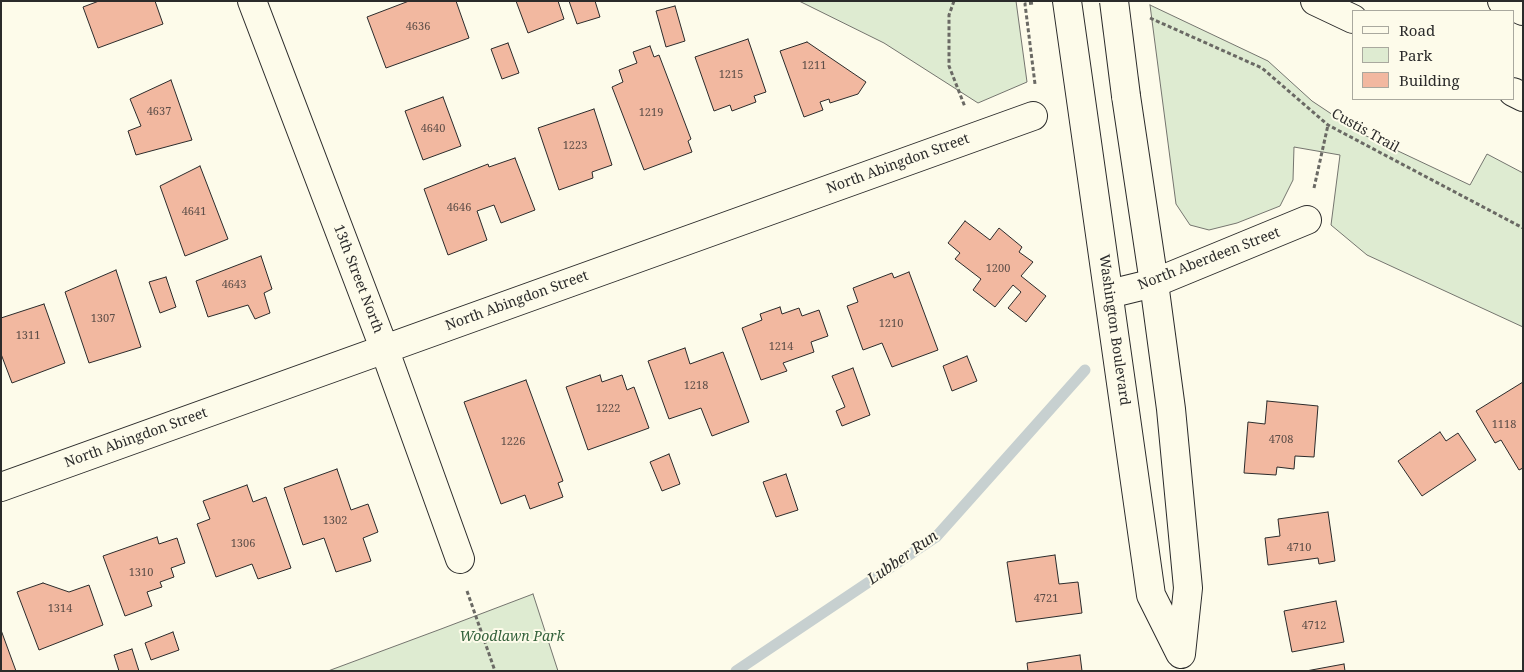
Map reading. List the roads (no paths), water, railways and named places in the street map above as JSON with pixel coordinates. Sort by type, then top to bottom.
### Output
[{"type":"main road","name":"13th Street North","points":[[252,1],[384,348],[460,559]]},
{"type":"main road","name":"Washington Boulevard","points":[[1067,1],[1150,595],[1182,662]]},
{"type":"main road","name":"Washington Boulevard","points":[[1114,1],[1171,409],[1188,588],[1182,662]]},
{"type":"main road","points":[[1315,1],[1352,19]]},
{"type":"main road","points":[[1502,1],[1523,11]]},
{"type":"main road","name":"North Abingdon Street","points":[[1,487],[1033,116]]},
{"type":"main road","name":"North Aberdeen Street","points":[[1109,294],[1154,283],[1307,220]]},
{"type":"waterway","name":"Lubber Run","points":[[736,671],[936,537],[1085,370]]},
{"type":"park label","name":"Woodlawn Park","points":[[512,637]]}]
